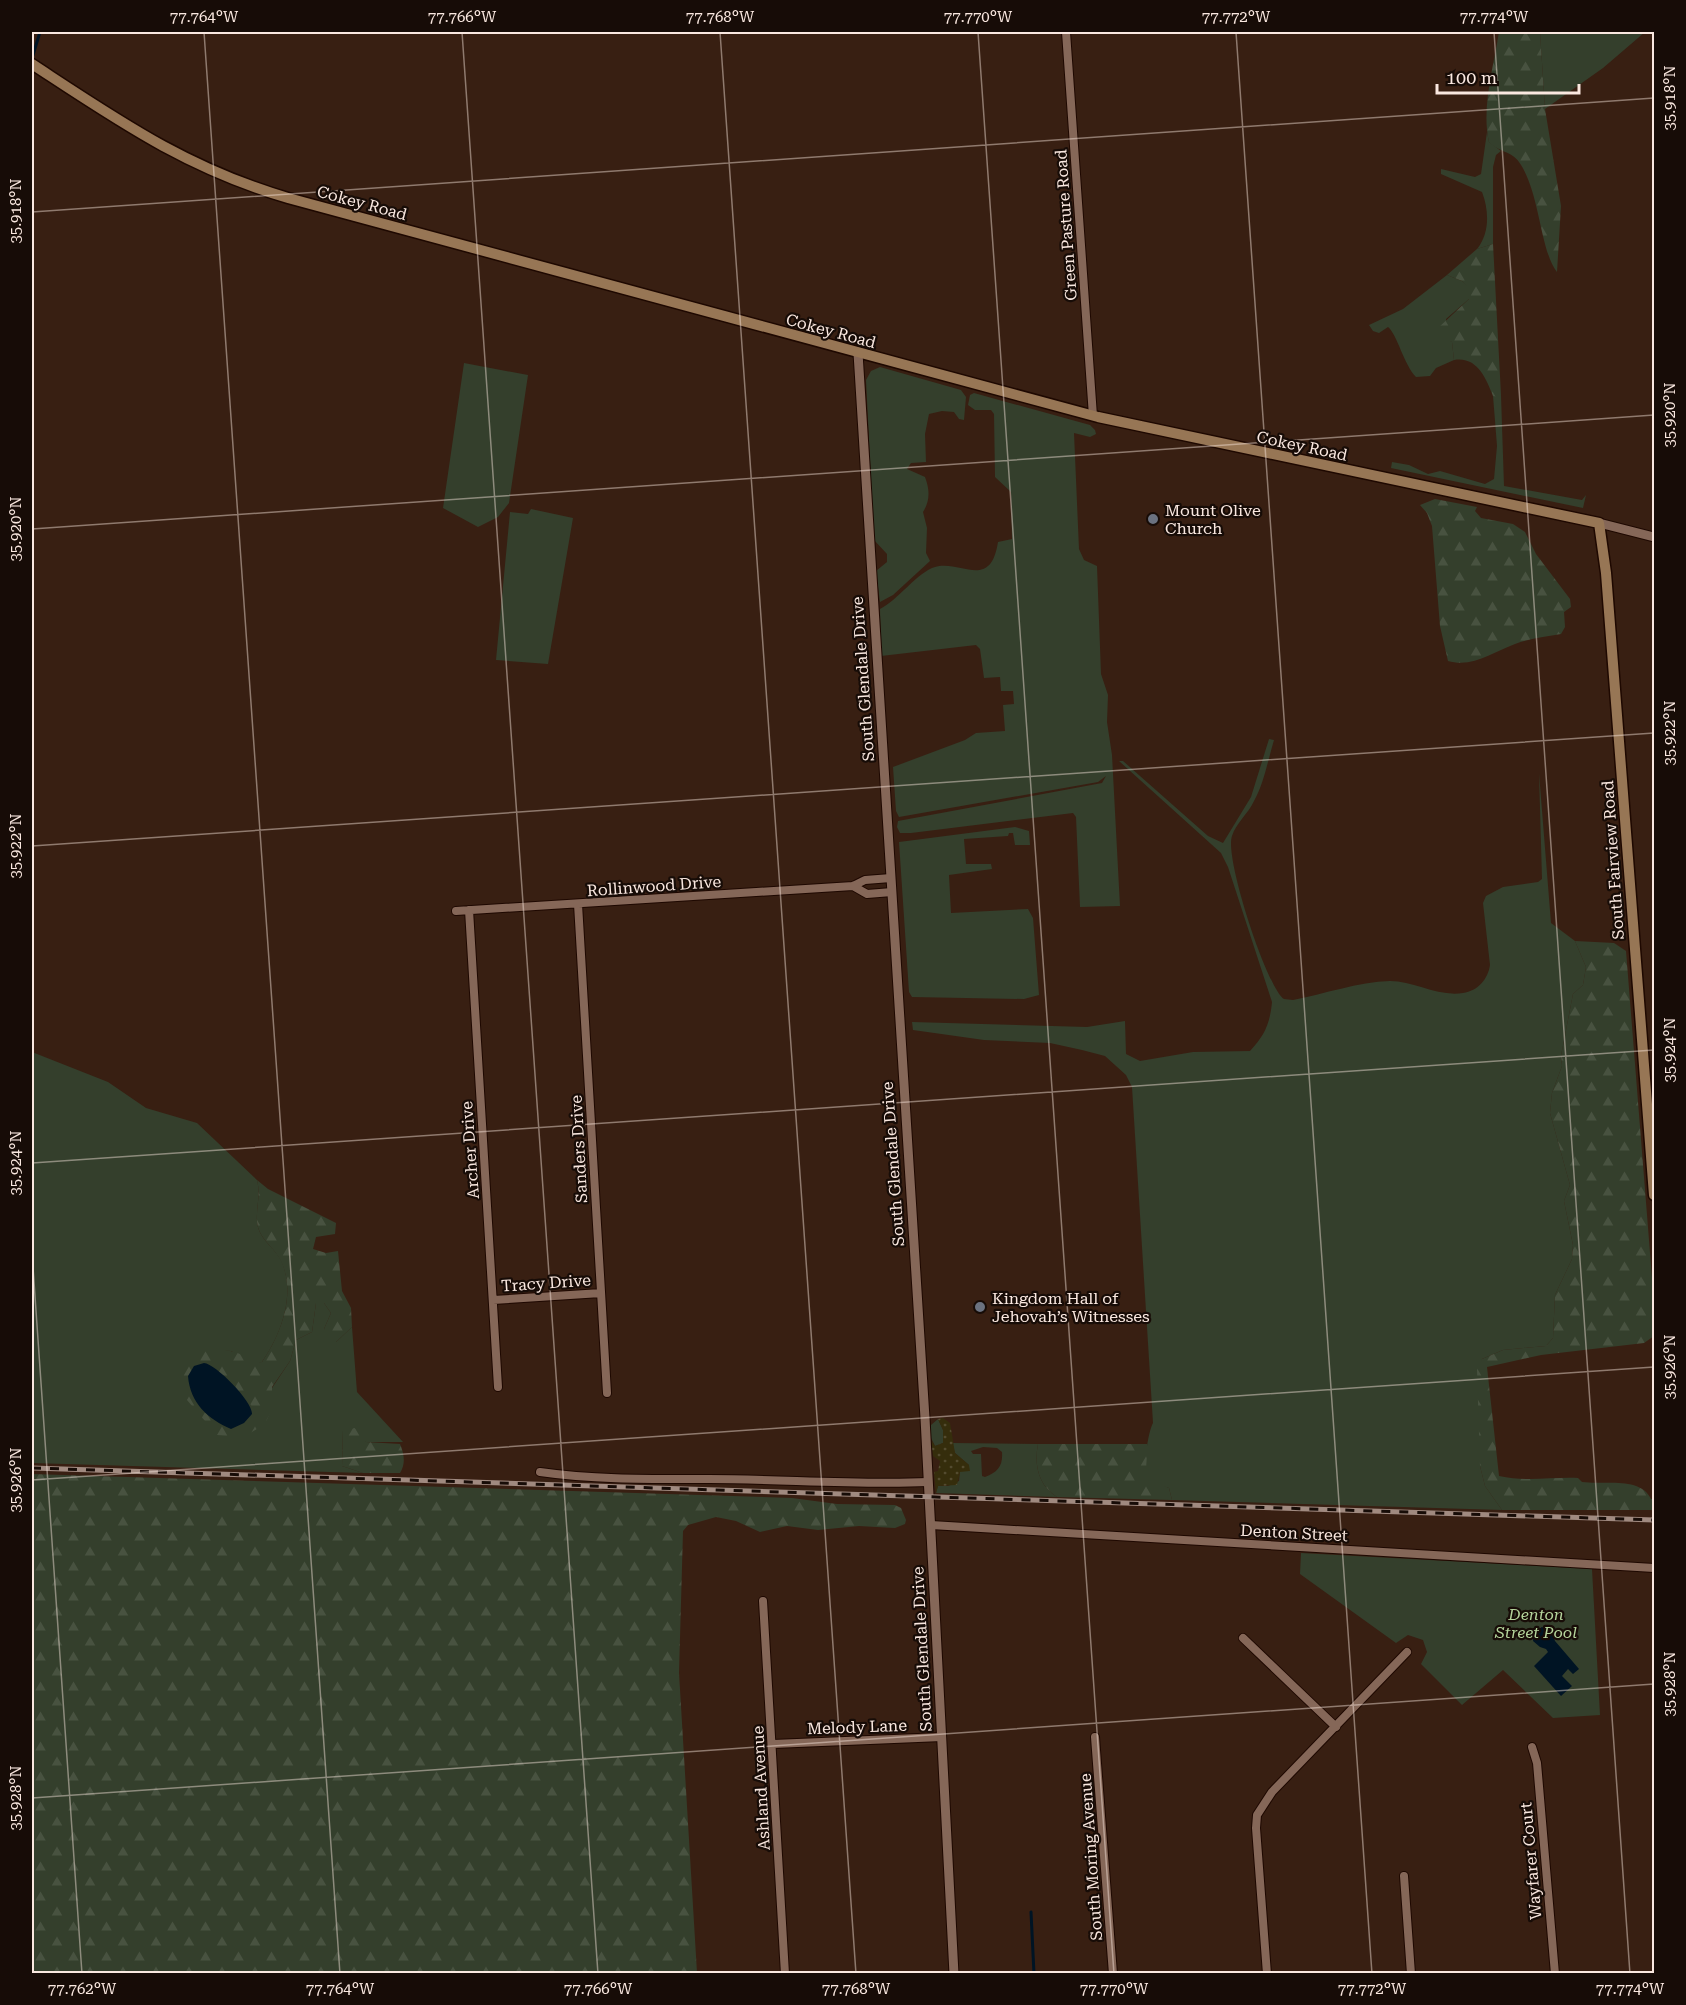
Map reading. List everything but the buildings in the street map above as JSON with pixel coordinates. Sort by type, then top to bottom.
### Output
[{"type":"main road","name":"Cokey Road","points":[[32,64],[155,144],[251,187],[1093,416],[1599,523]]},
{"type":"main road","name":"South Fairview Road","points":[[1599,523],[1606,573],[1654,1195]]},
{"type":"street","name":"Green Pasture Road","points":[[1065,32],[1093,416]]},
{"type":"street","name":"South Glendale Drive","points":[[858,353],[931,1525],[954,1974]]},
{"type":"street","name":"Cokey Road","points":[[1599,523],[1654,537]]},
{"type":"street","name":"Rollinwood Drive","points":[[456,910],[853,886],[865,880],[891,878]]},
{"type":"street","name":"Rollinwood Drive","points":[[853,886],[867,894],[891,892]]},
{"type":"street","name":"Sanders Drive","points":[[578,904],[607,1393]]},
{"type":"street","name":"Archer Drive","points":[[469,910],[498,1387]]},
{"type":"street","name":"Tracy Drive","points":[[493,1300],[601,1293]]},
{"type":"street","points":[[540,1472],[582,1477],[877,1484],[928,1482]]},
{"type":"street","name":"Denton Street","points":[[931,1525],[1654,1568]]},
{"type":"street","name":"Ashland Avenue","points":[[763,1601],[785,1974]]},
{"type":"street","points":[[1243,1638],[1335,1727]]},
{"type":"street","points":[[1267,1974],[1257,1815],[1272,1792],[1407,1652]]},
{"type":"street","name":"Melody Lane","points":[[772,1744],[942,1737]]},
{"type":"street","name":"South Moring Avenue","points":[[1095,1737],[1113,1974]]},
{"type":"street","name":"Wayfarer Court","points":[[1532,1748],[1537,1763],[1555,1974]]},
{"type":"street","points":[[1404,1876],[1411,1974]]},
{"type":"green space","points":[[1499,32],[1540,32],[1545,109],[1561,206],[1557,272],[1547,250],[1526,174],[1516,158],[1489,142],[1487,101]]},
{"type":"green space","points":[[1540,32],[1645,32],[1603,68],[1545,109]]},
{"type":"green space","points":[[1487,132],[1489,142],[1501,151],[1496,155],[1493,167],[1493,244],[1477,249],[1484,236],[1487,221],[1482,192],[1441,174],[1441,169],[1475,177],[1481,174]]},
{"type":"green space","points":[[1493,244],[1501,395],[1499,397],[1493,396],[1484,376],[1475,365],[1469,361],[1454,360],[1452,342],[1438,337],[1437,329],[1469,299],[1468,287],[1462,281],[1447,275],[1477,249]]},
{"type":"green space","points":[[1447,275],[1462,281],[1469,287],[1469,299],[1446,319],[1446,338],[1452,342],[1454,360],[1436,368],[1430,376],[1416,377],[1388,327],[1379,333],[1373,331],[1369,325],[1403,309]]},
{"type":"green space","points":[[464,363],[528,375],[509,503],[498,517],[478,527],[443,508]]},
{"type":"green space","points":[[880,367],[961,390],[966,397],[964,420],[959,419],[954,412],[942,411],[929,414],[925,434],[926,462],[911,463],[907,469],[925,477],[927,482],[928,500],[923,512],[927,528],[926,553],[930,561],[893,595],[880,602],[876,571],[887,562],[887,554],[874,540],[866,380],[871,371]]},
{"type":"green space","points":[[974,393],[1090,425],[1095,430],[1096,434],[1090,437],[1074,433],[1079,549],[1084,560],[1097,566],[1101,674],[1108,695],[1107,722],[1112,755],[1120,906],[1080,907],[1076,817],[1073,813],[911,833],[900,833],[897,827],[898,821],[1102,783],[1106,776],[1098,782],[899,817],[896,811],[893,767],[965,740],[976,733],[1005,731],[1003,705],[1014,704],[1013,691],[1001,691],[1000,677],[984,678],[980,649],[976,645],[881,656],[880,609],[932,568],[953,566],[981,570],[988,566],[994,557],[998,542],[1012,539],[1011,492],[995,477],[994,414],[991,410],[975,410],[968,405],[970,395]]},
{"type":"green space","points":[[1501,395],[1504,486],[1582,500],[1586,495],[1583,508],[1391,468],[1392,462],[1409,465],[1428,474],[1440,471],[1485,484],[1494,479],[1497,446],[1493,396]]},
{"type":"green space","points":[[1435,499],[1477,507],[1475,511],[1481,518],[1513,524],[1525,532],[1536,554],[1570,599],[1571,607],[1564,612],[1565,627],[1561,634],[1521,642],[1474,661],[1457,663],[1448,661],[1440,626],[1432,526],[1427,513],[1420,505]]},
{"type":"green space","points":[[531,509],[573,518],[548,664],[496,660],[510,512],[528,514]]},
{"type":"green space","points":[[1269,739],[1274,740],[1263,779],[1251,806],[1234,831],[1231,849],[1240,894],[1258,948],[1277,990],[1284,999],[1293,1000],[1353,986],[1390,981],[1454,994],[1468,992],[1478,987],[1485,979],[1490,965],[1483,903],[1486,896],[1503,887],[1538,882],[1542,879],[1539,773],[1551,923],[1575,941],[1586,967],[1583,985],[1573,994],[1561,1056],[1562,1066],[1552,1093],[1550,1113],[1570,1185],[1564,1201],[1573,1245],[1572,1259],[1555,1295],[1553,1338],[1546,1346],[1503,1350],[1482,1359],[1480,1466],[1485,1486],[1502,1510],[1172,1500],[1169,1488],[1150,1480],[1146,1474],[1148,1442],[1153,1423],[1132,1087],[1126,1075],[1105,1056],[1050,1043],[984,1040],[913,1030],[912,1022],[1087,1027],[1125,1021],[1126,1054],[1140,1061],[1193,1052],[1250,1051],[1266,1028],[1272,1002],[1228,867],[1221,853],[1119,761],[1123,761],[1208,836],[1223,843],[1251,797]]},
{"type":"green space","points":[[1015,827],[1029,831],[1030,845],[1015,845],[1013,833],[1009,833],[1008,836],[964,839],[966,864],[991,864],[992,869],[949,875],[951,913],[1028,909],[1033,918],[1039,995],[1024,999],[912,997],[909,992],[899,842]]},
{"type":"green space","points":[[1575,941],[1614,943],[1626,951],[1654,1303],[1654,1336],[1644,1343],[1541,1355],[1487,1367],[1499,1476],[1529,1479],[1578,1478],[1582,1482],[1630,1484],[1639,1487],[1651,1499],[1654,1499],[1654,1510],[1502,1510],[1485,1486],[1480,1466],[1477,1370],[1482,1359],[1503,1350],[1546,1346],[1553,1338],[1555,1295],[1572,1259],[1573,1245],[1564,1201],[1570,1185],[1550,1113],[1552,1093],[1562,1066],[1561,1056],[1573,994],[1583,985],[1586,967]]},
{"type":"green space","points":[[32,1052],[108,1082],[146,1108],[197,1123],[257,1180],[258,1229],[281,1259],[286,1278],[284,1316],[275,1341],[262,1362],[256,1364],[231,1351],[211,1350],[271,1397],[272,1388],[290,1361],[296,1340],[312,1332],[316,1303],[324,1303],[331,1313],[324,1329],[336,1342],[352,1327],[357,1392],[403,1442],[366,1442],[343,1430],[342,1466],[363,1473],[32,1463]]},
{"type":"green space","points":[[257,1180],[268,1189],[336,1223],[335,1234],[316,1237],[313,1249],[326,1253],[338,1251],[342,1291],[351,1308],[352,1327],[336,1342],[327,1343],[324,1329],[331,1313],[324,1303],[316,1303],[312,1332],[296,1340],[290,1361],[272,1387],[272,1408],[265,1424],[242,1438],[217,1435],[181,1393],[181,1375],[186,1362],[192,1356],[207,1350],[233,1351],[253,1361],[262,1362],[280,1329],[286,1304],[286,1278],[281,1260],[258,1229]],"holes":[[[204,1363],[215,1368],[251,1405],[253,1411],[244,1423],[235,1428],[221,1423],[200,1409],[192,1396],[191,1385],[197,1364]]]},
{"type":"green space","points":[[938,1419],[943,1430],[943,1443],[935,1446],[931,1438],[931,1425]]},
{"type":"green space","points":[[355,1428],[366,1442],[400,1444],[404,1458],[400,1473],[363,1473],[342,1466],[343,1430]]},
{"type":"green space","points":[[952,1443],[1038,1444],[1039,1474],[1045,1487],[1057,1497],[936,1493],[938,1486],[948,1486],[959,1481],[960,1471],[969,1465],[955,1453]],"holes":[[[983,1447],[997,1448],[1002,1452],[999,1468],[985,1477],[982,1476],[981,1454],[973,1454],[971,1451]]]},
{"type":"green space","points":[[1038,1444],[1147,1444],[1147,1473],[1153,1480],[1169,1488],[1172,1500],[1057,1497],[1045,1487],[1039,1474]]},
{"type":"green space","points":[[32,1474],[792,1498],[837,1504],[895,1505],[901,1508],[906,1520],[905,1524],[895,1528],[859,1526],[818,1530],[787,1526],[760,1532],[736,1521],[716,1517],[688,1525],[683,1531],[679,1673],[697,1973],[32,1973]]},
{"type":"green space","name":"Denton Street Pool","points":[[1301,1553],[1592,1569],[1600,1715],[1553,1718],[1503,1670],[1462,1705],[1421,1664],[1427,1652],[1423,1640],[1408,1635],[1396,1643],[1300,1574]]},
{"type":"sand","points":[[943,1418],[950,1423],[955,1453],[969,1465],[970,1471],[960,1472],[957,1485],[938,1486],[936,1493],[934,1472],[938,1471],[940,1461],[933,1456],[931,1440],[935,1446],[943,1443],[943,1430],[938,1419]]},
{"type":"water","points":[[204,1363],[225,1376],[247,1401],[252,1414],[244,1423],[231,1429],[208,1415],[196,1402],[189,1386],[188,1376],[194,1366]]},
{"type":"water","points":[[1542,1627],[1552,1633],[1555,1641],[1579,1669],[1573,1674],[1568,1669],[1562,1676],[1572,1686],[1561,1696],[1534,1666],[1548,1652],[1533,1641],[1534,1632]]},
{"type":"waterway","points":[[33,55],[40,32]]},
{"type":"waterway","points":[[1031,1912],[1034,1974]]},
{"type":"railway","points":[[32,1468],[1654,1520]]},
{"type":"place","name":"Mount Olive Church","points":[[1153,519]]},
{"type":"place","name":"Kingdom Hall of Jehovah’s Witnesses","points":[[980,1307]]}]
